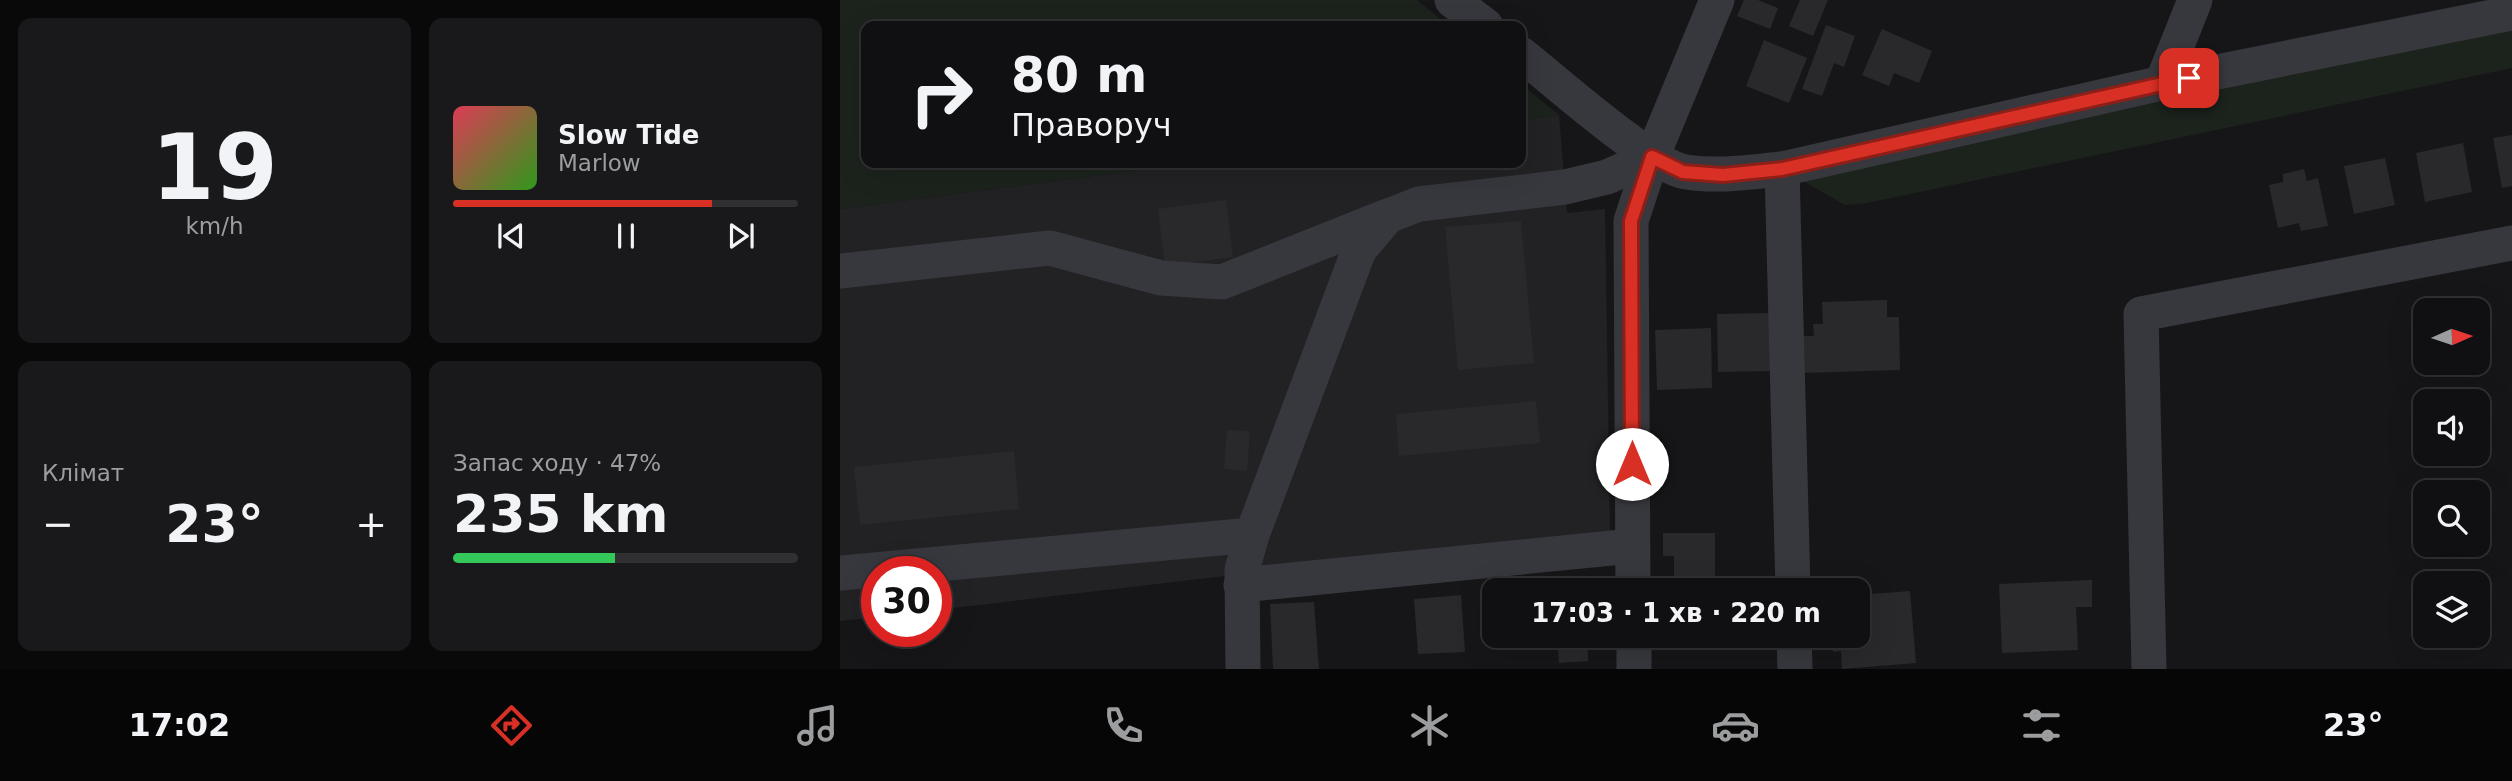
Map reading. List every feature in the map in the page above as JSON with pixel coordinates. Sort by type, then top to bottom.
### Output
[{"type":"street","points":[[1452,0],[1479,21]]},
{"type":"street","points":[[1633,578],[1631,221],[1652,157],[1717,0]]},
{"type":"street","points":[[2162,83],[2195,0]]},
{"type":"street","points":[[1526,58],[1652,157],[1683,172],[1723,175],[1782,169],[2162,83],[2512,13]]},
{"type":"street","points":[[840,271],[1050,248],[1161,278],[1222,282],[1419,204],[1576,184],[1607,177],[1652,157]]},
{"type":"street","points":[[1782,169],[1793,578]]},
{"type":"street","points":[[1243,669],[1242,570],[1252,535],[1359,250],[1388,216]]},
{"type":"street","points":[[2150,669],[2141,314],[2512,243]]},
{"type":"street","points":[[840,573],[1252,535]]},
{"type":"street","points":[[1241,585],[1632,545]]},
{"type":"street","points":[[1634,648],[1634,669]]},
{"type":"street","points":[[1794,648],[1795,669]]},
{"type":"shaded area","points":[[840,0],[1417,0],[1443,21],[861,21],[861,168],[1155,168],[840,209]]},
{"type":"shaded area","points":[[2512,13],[2512,68],[1867,203],[1845,205],[1782,169]]},
{"type":"shaded area","points":[[1526,88],[1559,115],[1526,119]]},
{"type":"shaded area","points":[[1559,115],[1567,213],[1605,209],[1610,531],[952,608],[952,556],[861,556],[861,619],[840,621],[840,209],[1155,168],[1526,168],[1526,119]]},
{"type":"building","points":[[1744,0],[1758,0],[1778,8],[1770,29],[1737,16]]},
{"type":"building","points":[[1800,0],[1828,0],[1813,36],[1789,26]]},
{"type":"building","points":[[1826,25],[1855,36],[1844,67],[1834,63],[1822,96],[1802,89]]},
{"type":"building","points":[[1882,29],[1932,51],[1919,83],[1894,73],[1889,86],[1862,75]]},
{"type":"building","points":[[1764,40],[1807,58],[1789,103],[1746,86]]},
{"type":"building","points":[[2512,135],[2512,186],[2502,188],[2493,138]]},
{"type":"building","points":[[2463,143],[2472,192],[2425,202],[2416,153]]},
{"type":"building","points":[[2385,158],[2395,205],[2354,214],[2344,166]]},
{"type":"building","points":[[2304,169],[2307,181],[2318,178],[2328,226],[2301,231],[2299,223],[2278,228],[2269,185],[2283,182],[2283,174]]},
{"type":"building","points":[[1226,200],[1233,257],[1165,266],[1158,209]]},
{"type":"building","points":[[1521,221],[1534,363],[1458,370],[1445,227]]},
{"type":"building","points":[[1887,300],[1887,317],[1899,317],[1900,370],[1803,373],[1802,336],[1814,336],[1813,324],[1823,324],[1822,302]]},
{"type":"building","points":[[1770,313],[1771,371],[1718,372],[1717,314]]},
{"type":"building","points":[[1711,328],[1712,388],[1657,390],[1655,330]]},
{"type":"building","points":[[1536,401],[1540,443],[1399,456],[1396,414]]},
{"type":"building","points":[[1227,430],[1250,431],[1247,471],[1224,469]]},
{"type":"building","points":[[1014,451],[1019,509],[860,525],[854,467]]},
{"type":"building","points":[[1663,533],[1715,533],[1715,578],[1674,578],[1674,556],[1663,556]]},
{"type":"building","points":[[2092,580],[2092,607],[2076,607],[2078,650],[2002,653],[1999,584]]},
{"type":"building","points":[[1910,591],[1916,663],[1842,669],[1841,651],[1833,652],[1833,648],[1870,648],[1870,594]]},
{"type":"building","points":[[1461,595],[1465,652],[1418,654],[1414,599]]},
{"type":"building","points":[[1314,602],[1319,669],[1273,669],[1270,604]]},
{"type":"building","points":[[1558,648],[1588,648],[1588,661],[1559,663]]},
{"type":"route","points":[[1632,464],[1631,221],[1652,157],[1683,172],[1723,175],[1782,169],[2189,78]]}]
